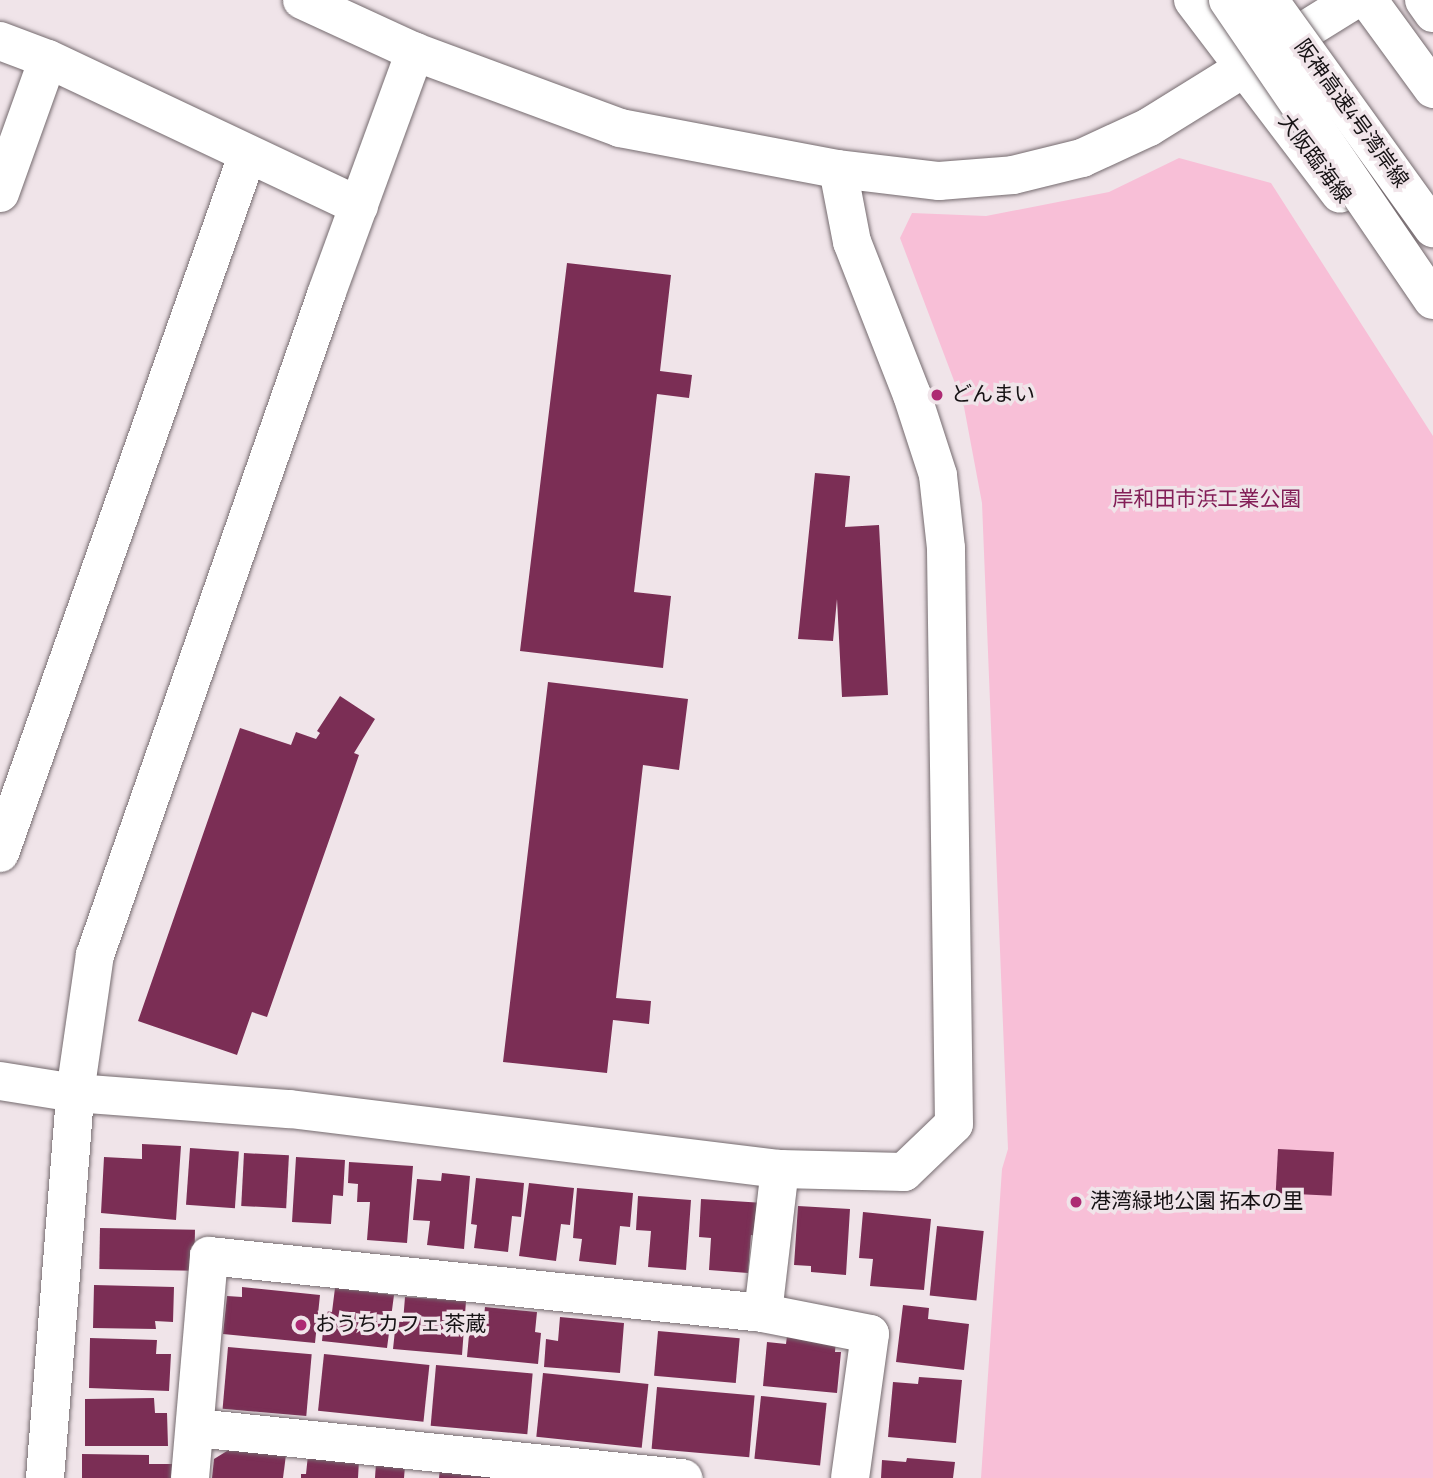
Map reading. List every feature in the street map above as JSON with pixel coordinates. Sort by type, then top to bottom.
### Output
[{"type":"main road","points":[[302,0],[415,52],[620,128],[838,169],[939,181],[1013,175],[1072,161],[1149,127],[1247,69],[1354,0]]},
{"type":"main road","name":"大阪臨海線","points":[[1193,0],[1433,319]]},
{"type":"main road","points":[[1228,0],[1433,300]]},
{"type":"main road","name":"阪神高速4号湾岸線","points":[[1269,0],[1433,229]]},
{"type":"main road","points":[[1368,0],[1433,89]]},
{"type":"main road","points":[[1392,0],[1433,48]]},
{"type":"main road","points":[[1424,0],[1433,13]]},
{"type":"main road","points":[[0,41],[48,59],[247,156],[359,206]]},
{"type":"main road","points":[[45,1478],[75,1093],[95,955],[415,52]]},
{"type":"main road","points":[[0,193],[48,59]]},
{"type":"main road","points":[[0,853],[247,156]]},
{"type":"main road","points":[[0,1081],[75,1093],[290,1109],[780,1169],[904,1172],[954,1124],[946,562],[939,475],[912,395],[852,242],[838,169]]},
{"type":"main road","points":[[763,1313],[780,1169]]},
{"type":"main road","points":[[190,1478],[209,1256],[763,1313],[870,1334],[850,1478]]},
{"type":"main road","points":[[196,1428],[683,1478]]},
{"type":"green space","name":"岸和田市浜工業公園","points":[[1179,158],[1271,183],[1433,436],[1433,1478],[981,1478],[1002,1169],[1008,1149],[982,503],[964,407],[900,238],[912,213],[986,216],[1109,192]]},
{"type":"building","points":[[567,263],[671,275],[660,371],[692,375],[689,398],[657,394],[634,592],[671,596],[663,668],[520,651]]},
{"type":"building","points":[[815,473],[850,476],[845,527],[879,525],[888,695],[842,697],[837,599],[833,641],[798,639]]},
{"type":"building","points":[[548,682],[688,699],[679,770],[643,765],[616,998],[651,1001],[649,1024],[613,1020],[607,1073],[503,1062]]},
{"type":"building","points":[[340,696],[375,719],[354,753],[359,755],[267,1017],[252,1012],[237,1055],[138,1021],[240,728],[291,745],[296,732],[316,739],[320,733],[317,731]]},
{"type":"building","points":[[142,1144],[181,1146],[176,1220],[101,1213],[104,1157],[142,1159]]},
{"type":"building","points":[[190,1148],[239,1151],[235,1208],[186,1205]]},
{"type":"building","points":[[1278,1149],[1334,1152],[1332,1196],[1276,1193]]},
{"type":"building","points":[[244,1153],[289,1155],[286,1208],[241,1206]]},
{"type":"building","points":[[296,1157],[345,1160],[343,1196],[333,1195],[331,1224],[292,1222]]},
{"type":"building","points":[[349,1162],[413,1166],[407,1243],[367,1240],[370,1202],[357,1202],[358,1184],[348,1183]]},
{"type":"building","points":[[442,1173],[470,1176],[464,1249],[427,1245],[430,1221],[413,1220],[417,1179],[441,1181]]},
{"type":"building","points":[[476,1178],[524,1183],[521,1217],[512,1216],[508,1252],[474,1248],[477,1225],[471,1224]]},
{"type":"building","points":[[529,1183],[574,1188],[570,1225],[561,1224],[556,1261],[519,1256]]},
{"type":"building","points":[[577,1188],[633,1193],[630,1227],[620,1226],[616,1265],[579,1261],[582,1239],[573,1238]]},
{"type":"building","points":[[638,1196],[691,1200],[686,1270],[648,1267],[651,1231],[636,1230]]},
{"type":"building","points":[[701,1199],[766,1203],[763,1236],[751,1235],[748,1273],[709,1270],[711,1238],[699,1237]]},
{"type":"building","points":[[798,1206],[850,1209],[846,1275],[811,1272],[811,1266],[794,1265]]},
{"type":"building","points":[[863,1212],[931,1219],[924,1290],[870,1286],[873,1259],[859,1258]]},
{"type":"building","points":[[937,1226],[984,1231],[976,1301],[930,1296]]},
{"type":"building","points":[[100,1228],[195,1230],[194,1271],[99,1269]]},
{"type":"building","points":[[94,1285],[174,1287],[173,1322],[155,1321],[156,1329],[93,1328]]},
{"type":"building","points":[[242,1287],[320,1295],[315,1343],[223,1334],[227,1296],[242,1297]]},
{"type":"building","points":[[335,1288],[394,1295],[387,1348],[322,1341],[325,1311],[332,1312]]},
{"type":"building","points":[[405,1297],[466,1301],[462,1355],[393,1349],[396,1321],[403,1322]]},
{"type":"building","points":[[903,1305],[929,1308],[928,1319],[969,1324],[964,1370],[896,1362]]},
{"type":"building","points":[[485,1307],[537,1312],[535,1332],[541,1333],[538,1364],[467,1357],[470,1324],[483,1326]]},
{"type":"building","points":[[560,1317],[624,1323],[620,1373],[544,1367],[546,1339],[558,1341]]},
{"type":"building","points":[[658,1331],[740,1338],[736,1383],[654,1376]]},
{"type":"building","points":[[787,1336],[836,1340],[835,1352],[841,1352],[837,1393],[763,1386],[767,1342],[786,1344]]},
{"type":"building","points":[[90,1338],[157,1340],[156,1354],[171,1354],[169,1391],[89,1388]]},
{"type":"building","points":[[228,1347],[312,1354],[306,1416],[223,1409]]},
{"type":"building","points":[[324,1354],[429,1365],[423,1422],[318,1411]]},
{"type":"building","points":[[436,1365],[533,1373],[527,1434],[431,1426]]},
{"type":"building","points":[[543,1373],[648,1384],[642,1448],[536,1437]]},
{"type":"building","points":[[919,1377],[962,1380],[956,1443],[888,1437],[893,1382],[918,1384]]},
{"type":"building","points":[[657,1387],[755,1396],[749,1457],[652,1449]]},
{"type":"building","points":[[761,1396],[827,1403],[820,1466],[754,1459]]},
{"type":"building","points":[[154,1398],[155,1413],[167,1413],[168,1446],[85,1446],[85,1399]]},
{"type":"building","points":[[240,1443],[287,1447],[283,1478],[212,1478],[214,1459]]},
{"type":"building","points":[[82,1454],[149,1455],[149,1464],[172,1464],[172,1478],[82,1478]]},
{"type":"building","points":[[308,1455],[359,1460],[358,1478],[301,1478],[301,1474],[306,1474]]},
{"type":"building","points":[[907,1458],[955,1462],[953,1478],[881,1478],[882,1460],[906,1462]]},
{"type":"building","points":[[376,1463],[405,1466],[404,1478],[375,1478]]},
{"type":"building","points":[[440,1468],[493,1474],[493,1478],[439,1478]]},
{"type":"place","name":"どんまい","points":[[937,395]]},
{"type":"place","name":"港湾緑地公園 拓本の里","points":[[1076,1202]]},
{"type":"place","name":"おうちカフェ 茶蔵","points":[[301,1325]]}]
